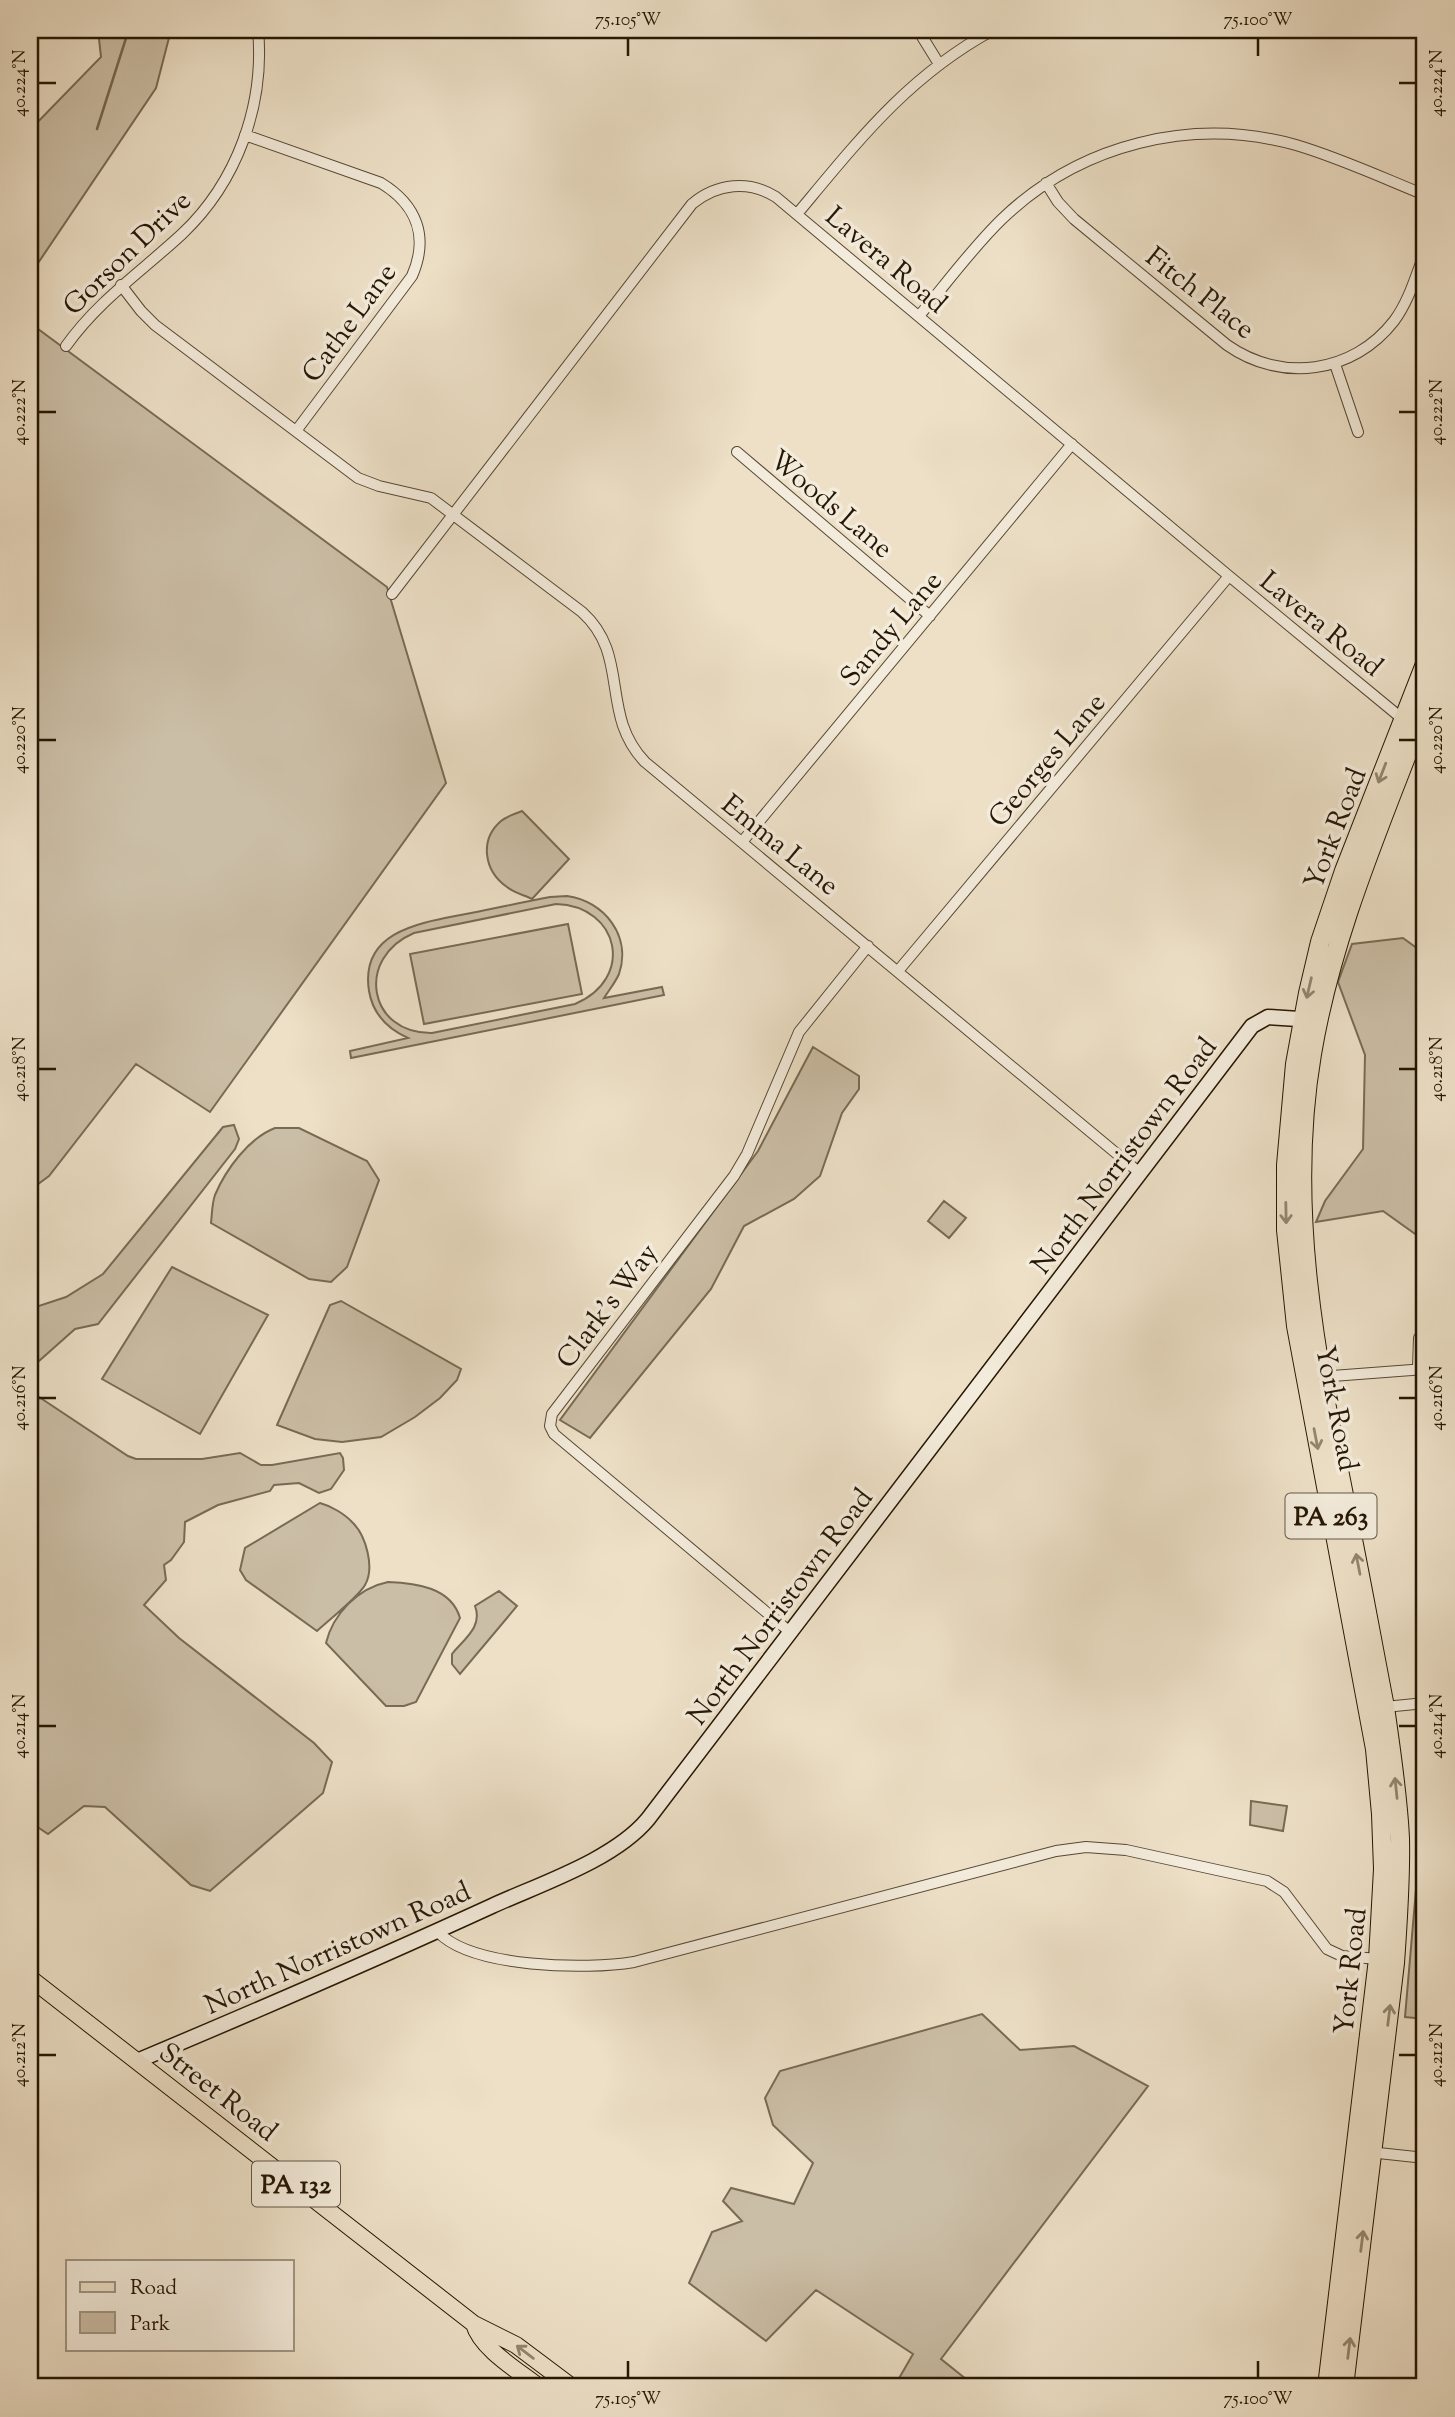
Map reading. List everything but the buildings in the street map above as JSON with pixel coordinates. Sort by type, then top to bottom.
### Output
[{"type":"highway","name":"York Road","points":[[1327,2387],[1395,1963],[1400,1865],[1398,1809],[1385,1707],[1313,1377],[1291,1290],[1285,1186],[1290,1105],[1310,1020],[1320,942],[1333,904],[1410,724],[1425,664]]},
{"type":"highway","name":"York Road","points":[[1410,724],[1425,708]]},
{"type":"highway","name":"York Road","points":[[1313,1377],[1375,1749],[1383,1869],[1364,2151],[1344,2387]]},
{"type":"main road","name":"Street Road","points":[[30,1978],[474,2324],[516,2345],[572,2387]]},
{"type":"main road","name":"Street Road","points":[[474,2324],[477,2334],[496,2354],[539,2387]]},
{"type":"street","name":"Gorson Drive","points":[[66,346],[88,317],[180,235],[204,210],[227,176],[245,135],[257,88],[260,61],[258,30]]},
{"type":"street","points":[[918,30],[939,64]]},
{"type":"street","points":[[797,214],[882,114],[939,64],[993,30]]},
{"type":"street","points":[[919,316],[1001,220],[1046,184],[1089,160],[1132,144],[1169,136],[1217,133],[1267,138],[1298,146],[1425,195]]},
{"type":"street","name":"Cathe Lane","points":[[245,135],[381,183],[401,197],[418,229],[419,255],[408,282],[296,431]]},
{"type":"street","name":"Fitch Place","points":[[1046,184],[1074,219],[1234,350],[1265,364],[1282,368],[1314,369],[1335,364],[1369,346],[1393,321],[1408,296],[1425,252]]},
{"type":"street","name":"Lavera Road","points":[[392,594],[692,204],[710,192],[747,186],[768,191],[797,214],[1410,724]]},
{"type":"street","name":"Emma Lane","points":[[121,285],[155,325],[358,478],[379,486],[431,498],[592,621],[609,653],[623,729],[630,744],[645,762],[1140,1172]]},
{"type":"street","points":[[1335,364],[1357,432]]},
{"type":"street","name":"Sandy Lane","points":[[742,842],[1072,444]]},
{"type":"street","name":"Woods Lane","points":[[737,452],[930,616]]},
{"type":"street","name":"Georges Lane","points":[[898,971],[1229,576]]},
{"type":"street","name":"Clark's Way","points":[[790,1632],[554,1434],[550,1421],[552,1414],[734,1176],[747,1154],[799,1032],[868,946]]},
{"type":"street","name":"North Norristown Road","points":[[137,2061],[438,1932],[582,1865],[629,1839],[648,1819],[1252,1026],[1268,1017],[1310,1020]]},
{"type":"street","points":[[1313,1377],[1422,1368],[1419,1338]]},
{"type":"street","points":[[1385,1707],[1425,1703]]},
{"type":"street","points":[[438,1932],[454,1945],[485,1954],[547,1965],[612,1965],[1056,1851],[1086,1847],[1139,1852],[1268,1881],[1284,1892],[1327,1949],[1342,1956],[1378,1959]]},
{"type":"street","points":[[1364,2151],[1425,2158]]},
{"type":"green space","points":[[98,30],[171,30],[156,88],[30,275],[30,130],[101,57]]},
{"type":"green space","points":[[30,323],[387,587],[446,783],[210,1112],[136,1064],[49,1176],[30,1190]]},
{"type":"green space","points":[[522,811],[569,859],[532,899],[513,891],[499,880],[493,873],[487,855],[489,837],[494,829],[503,819]]},
{"type":"green space","points":[[567,896],[593,905],[612,923],[618,934],[622,946],[619,974],[604,998],[662,987],[664,995],[351,1058],[350,1051],[408,1038],[382,1020],[371,1000],[369,970],[375,953],[385,941],[400,932],[435,920]],"holes":[[[556,904],[578,908],[594,917],[606,930],[612,945],[612,962],[606,978],[594,993],[575,1004],[432,1033],[410,1030],[394,1021],[383,1008],[377,993],[377,976],[383,959],[395,945],[414,933]]]},
{"type":"green space","points":[[568,924],[582,994],[424,1024],[410,954]]},
{"type":"green space","points":[[1403,938],[1425,958],[1425,1241],[1383,1211],[1316,1222],[1325,1201],[1363,1149],[1365,1055],[1338,982],[1352,944]]},
{"type":"green space","points":[[813,1047],[859,1076],[859,1089],[842,1113],[820,1176],[794,1199],[744,1226],[711,1289],[590,1438],[560,1420],[758,1151]]},
{"type":"green space","points":[[234,1125],[239,1139],[235,1149],[98,1324],[75,1329],[30,1369],[30,1300],[39,1306],[66,1297],[103,1274],[223,1127]]},
{"type":"green space","points":[[275,1128],[299,1128],[367,1161],[379,1180],[347,1267],[331,1282],[309,1279],[211,1223],[215,1195],[225,1175],[247,1147]]},
{"type":"green space","points":[[944,1201],[966,1218],[949,1238],[928,1221]]},
{"type":"green space","points":[[172,1267],[268,1315],[200,1434],[102,1379]]},
{"type":"green space","points":[[341,1301],[461,1369],[457,1380],[440,1398],[381,1437],[342,1442],[315,1439],[277,1425],[330,1305]]},
{"type":"green space","points":[[30,1391],[136,1459],[202,1459],[240,1453],[261,1465],[272,1465],[340,1453],[343,1458],[344,1470],[331,1489],[319,1493],[299,1483],[274,1485],[270,1491],[218,1505],[185,1522],[184,1542],[164,1565],[166,1580],[144,1605],[179,1638],[314,1743],[332,1762],[323,1793],[210,1891],[191,1885],[105,1807],[84,1806],[48,1834],[30,1822]]},
{"type":"green space","points":[[320,1503],[342,1514],[358,1529],[368,1552],[369,1570],[362,1590],[317,1631],[246,1580],[240,1570],[245,1548]]},
{"type":"green space","points":[[388,1582],[420,1586],[440,1593],[449,1599],[460,1618],[416,1702],[404,1706],[386,1706],[326,1643],[334,1622],[348,1604],[367,1590]]},
{"type":"green space","points":[[499,1591],[517,1606],[460,1674],[452,1664],[452,1654],[474,1626],[477,1613],[475,1606]]},
{"type":"green space","points":[[1251,1801],[1287,1806],[1283,1831],[1250,1825]]},
{"type":"green space","points":[[1418,1866],[1425,1868],[1425,2019],[1405,2017]]},
{"type":"green space","points":[[982,2014],[1020,2050],[1074,2046],[1148,2086],[941,2359],[976,2387],[894,2387],[913,2354],[816,2290],[766,2341],[689,2283],[712,2232],[742,2221],[723,2201],[731,2188],[794,2204],[813,2163],[773,2125],[765,2098],[780,2071]]},
{"type":"waterway","points":[[97,129],[127,35],[126,30]]}]
